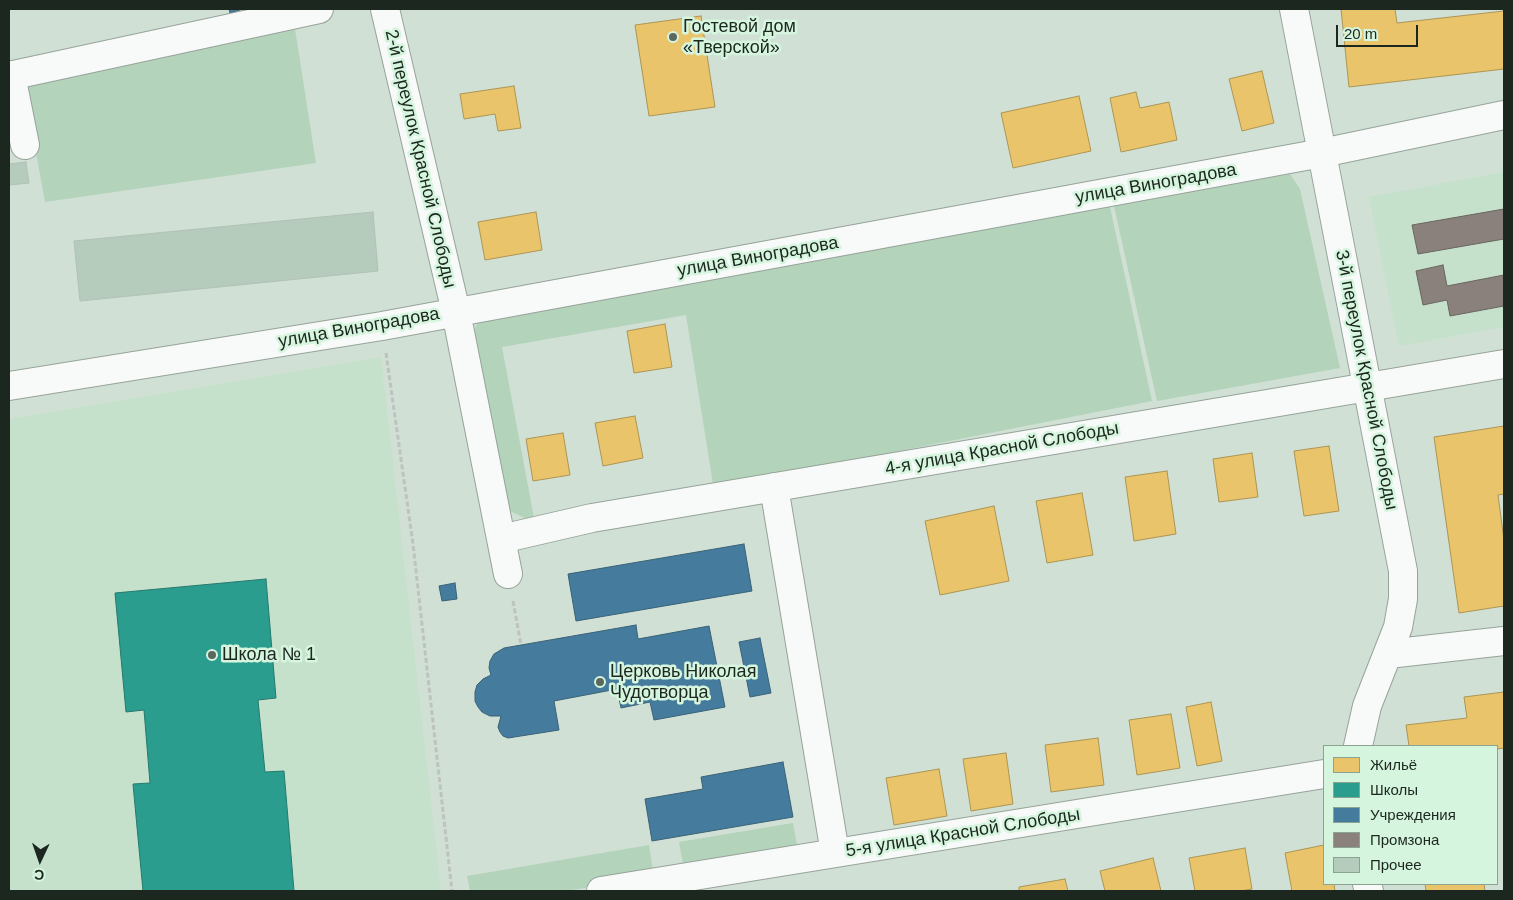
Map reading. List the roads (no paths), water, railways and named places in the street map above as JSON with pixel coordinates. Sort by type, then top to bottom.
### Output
[{"type":"street","points":[[25,145],[10,76],[319,9]]},
{"type":"street","name":"2-й переулок Красной Слободы","points":[[385,9],[456,312],[508,574]]},
{"type":"street","name":"3-й переулок Красной Слободы","points":[[1294,9],[1403,571],[1404,592],[1396,634],[1367,706],[1358,745]]},
{"type":"street","name":"улица Виноградова","points":[[9,386],[382,326],[1322,153],[1504,115]]},
{"type":"street","name":"4-я улица Красной Слободы","points":[[502,539],[592,518],[1504,364]]},
{"type":"street","points":[[774,487],[835,853]]},
{"type":"street","points":[[1388,654],[1504,641]]},
{"type":"street","name":"5-я улица Красной Слободы","points":[[602,891],[1323,774]]},
{"type":"place","name":"Гостевой дом «Тверской»","points":[[673,37]]},
{"type":"place","name":"Школа № 1","points":[[212,655]]},
{"type":"place","name":"Церковь Николая Чудотворца","points":[[600,682]]}]
